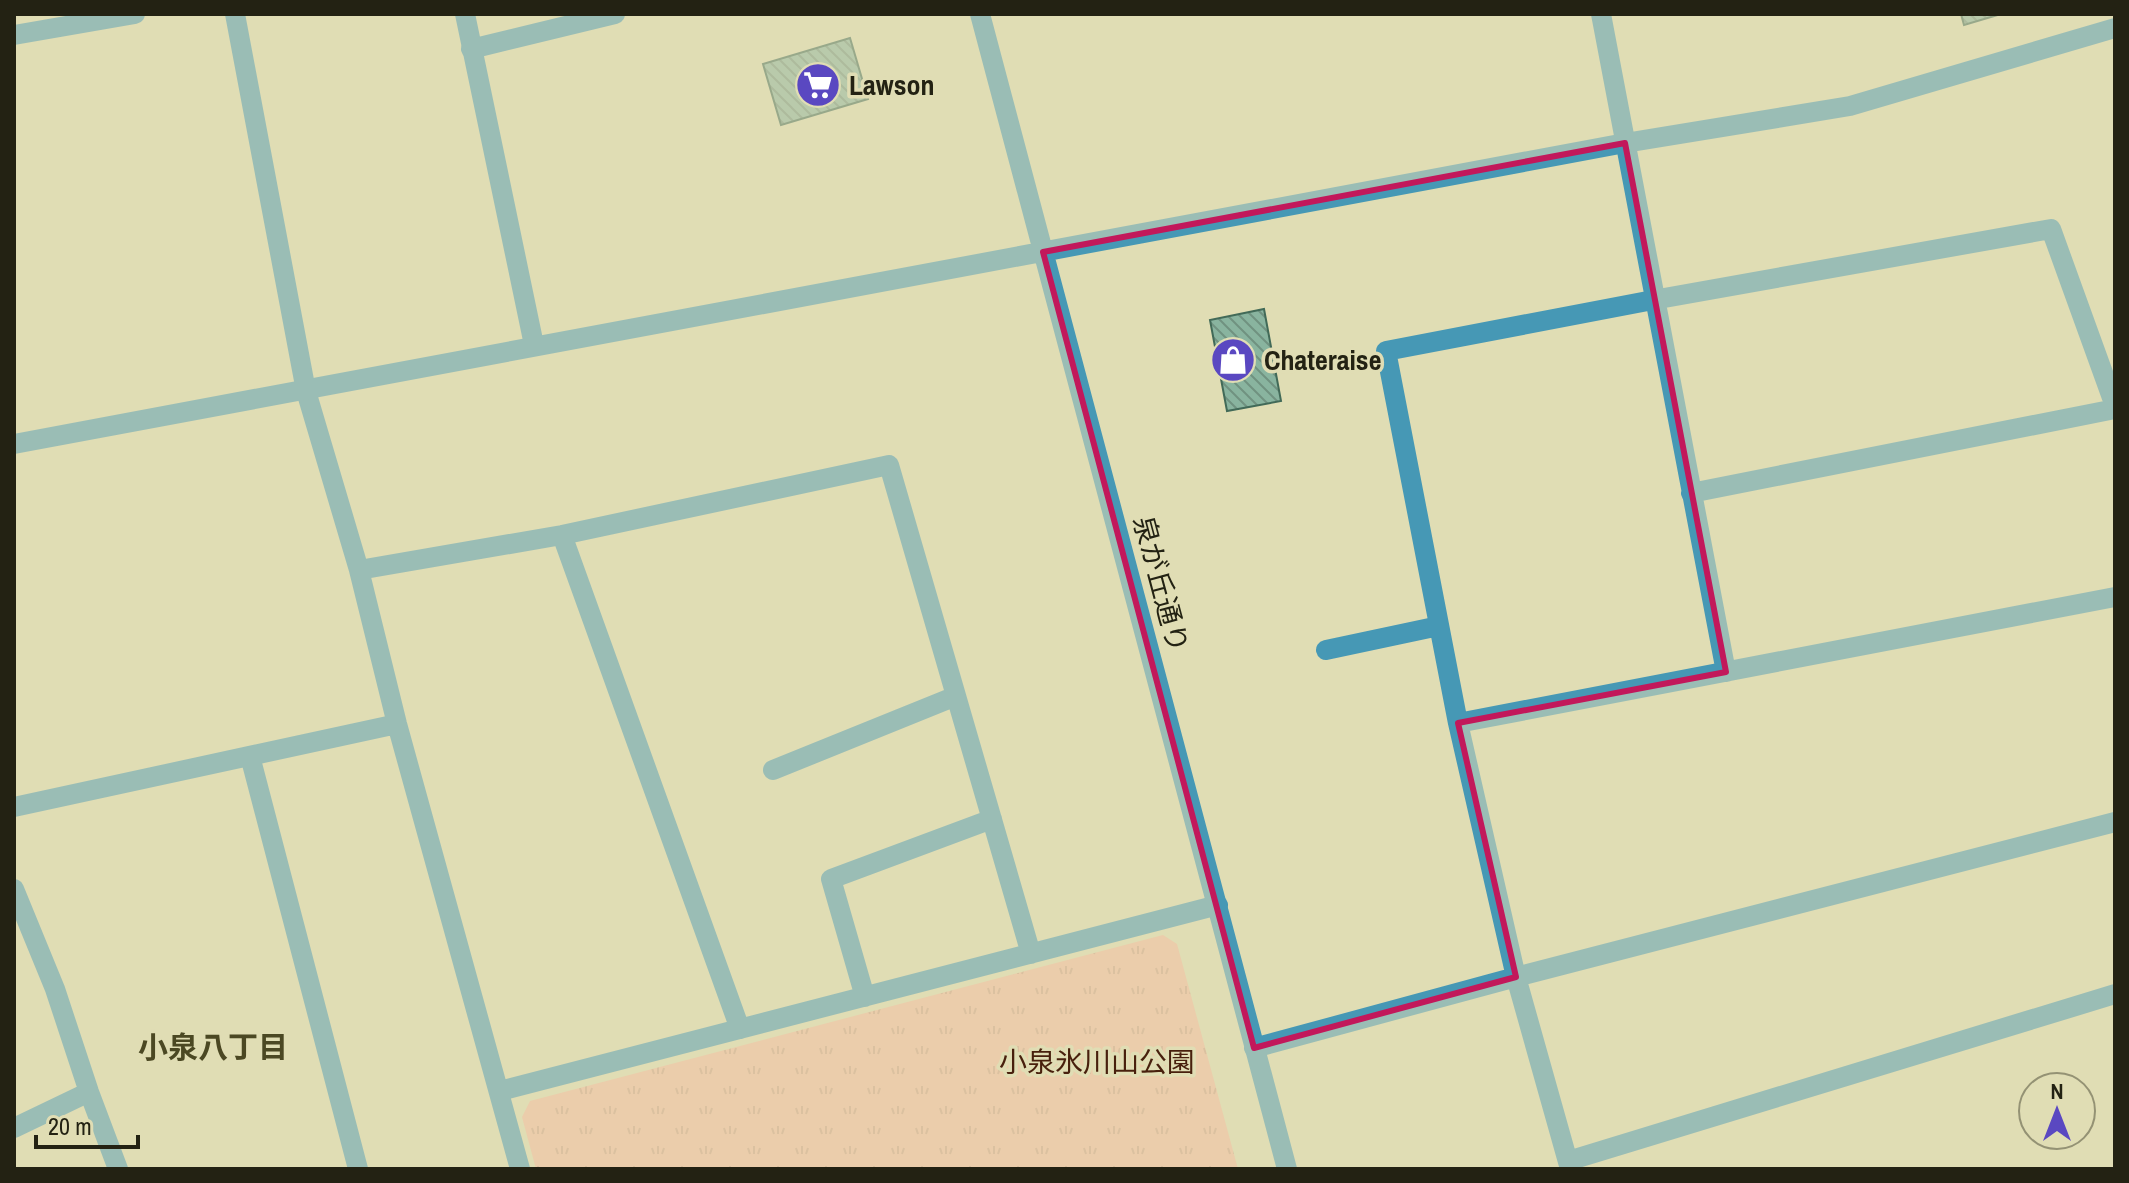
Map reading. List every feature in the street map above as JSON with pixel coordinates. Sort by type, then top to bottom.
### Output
[{"type":"street","points":[[14,35],[135,14]]},
{"type":"street","points":[[235,14],[306,391],[359,570],[397,724],[520,1169]]},
{"type":"street","points":[[465,14],[534,345]]},
{"type":"street","points":[[471,49],[615,14]]},
{"type":"street","name":"泉が丘通り","points":[[980,14],[1287,1169]]},
{"type":"street","points":[[1601,14],[1726,672]]},
{"type":"street","points":[[14,444],[1625,143],[1850,106],[2115,28]]},
{"type":"street","points":[[1691,493],[2115,407],[2051,229],[1386,351],[1458,723],[1516,977],[1569,1165],[2115,994]]},
{"type":"street","points":[[359,570],[562,535],[889,465],[1031,954]]},
{"type":"street","points":[[562,535],[740,1029]]},
{"type":"street","points":[[1458,723],[2115,597]]},
{"type":"street","points":[[1326,650],[1439,626]]},
{"type":"street","points":[[773,770],[956,696]]},
{"type":"street","points":[[14,807],[397,724]]},
{"type":"street","points":[[250,756],[358,1169]]},
{"type":"street","points":[[865,997],[831,879],[992,819]]},
{"type":"street","points":[[1254,1048],[2115,822]]},
{"type":"street","points":[[14,889],[55,989],[118,1169]]},
{"type":"street","points":[[500,1091],[1218,905]]},
{"type":"street","points":[[14,1128],[89,1092]]},
{"type":"highlighted area","points":[[1625,143],[1726,672],[1458,723],[1516,977],[1254,1048],[1043,252]]},
{"type":"green space","name":"小泉氷川山公園","points":[[1163,935],[1177,944],[1238,1169],[536,1169],[522,1117],[530,1101]]},
{"type":"building","points":[[1961,14],[2001,14],[1964,25]]},
{"type":"building","points":[[850,38],[868,99],[781,125],[763,64]]},
{"type":"building","points":[[1264,309],[1281,401],[1227,411],[1210,320]]},
{"type":"place","name":"Lawson","points":[[818,85]]},
{"type":"place","name":"Chateraise","points":[[1233,360]]},
{"type":"district","name":"小泉八丁目","points":[[213,1047]]}]
